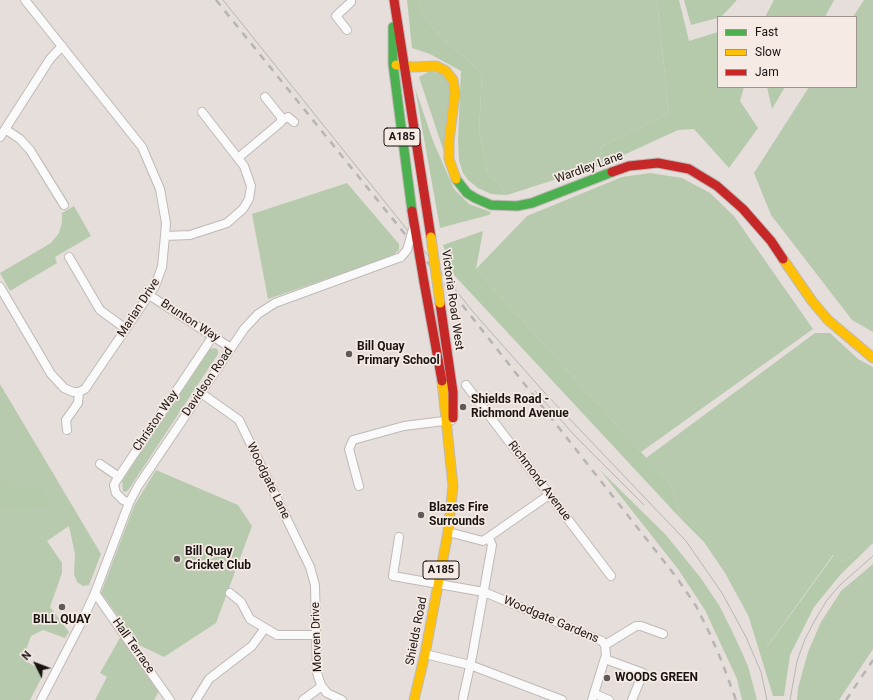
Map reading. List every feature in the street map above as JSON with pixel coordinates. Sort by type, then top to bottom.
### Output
[{"type":"main road","name":"A185","points":[[394,0],[393,64],[412,214]]},
{"type":"main road","name":"A185","points":[[394,0],[404,66]]},
{"type":"main road","name":"Wardley Lane","points":[[393,64],[404,66],[436,66],[446,71],[453,80],[455,93],[449,142],[449,159],[457,181],[467,193],[475,198],[491,205],[517,206],[532,203],[629,166],[658,163],[689,169],[717,186],[743,209],[771,242],[812,301],[828,320],[852,342],[873,358]]},
{"type":"main road","name":"Victoria Road West","points":[[404,66],[432,237],[453,392],[450,421]]},
{"type":"main road","name":"Victoria Road West","points":[[412,214],[450,421]]},
{"type":"main road","name":"Shields Road","points":[[414,700],[425,654],[452,511],[450,421]]},
{"type":"street","name":"Marian Drive","points":[[24,0],[142,147],[157,180],[166,223],[166,236],[161,273],[149,294],[85,389],[79,392]]},
{"type":"street","points":[[347,30],[336,16],[351,0]]},
{"type":"street","points":[[0,137],[50,59],[62,46]]},
{"type":"street","points":[[266,97],[282,120]]},
{"type":"street","points":[[166,236],[190,235],[227,223],[239,213],[249,199],[251,186],[244,166],[202,112]]},
{"type":"street","points":[[238,158],[282,120],[288,117],[294,122]]},
{"type":"street","points":[[5,129],[20,139],[30,150],[64,205]]},
{"type":"street","name":"Davidson Road","points":[[41,700],[95,593],[129,504],[138,486],[244,329],[258,314],[286,298],[401,257],[409,246],[412,232],[412,214]]},
{"type":"street","points":[[69,257],[100,310],[126,329]]},
{"type":"street","points":[[0,287],[52,374],[64,388],[73,392],[79,392],[78,403],[66,420],[67,430]]},
{"type":"street","name":"Brunton Way","points":[[149,294],[230,348]]},
{"type":"street","name":"Christon Way","points":[[129,504],[116,493],[114,485],[213,336]]},
{"type":"street","name":"Richmond Avenue","points":[[466,385],[611,576]]},
{"type":"street","name":"Woodgate Lane","points":[[201,393],[239,420],[313,573],[315,585]]},
{"type":"street","points":[[359,486],[349,449],[353,440],[404,426],[450,421]]},
{"type":"street","points":[[100,464],[119,477]]},
{"type":"street","points":[[448,532],[483,541],[549,495]]},
{"type":"street","name":"Woodgate Gardens","points":[[399,537],[394,576],[484,592],[598,638],[605,645],[605,659],[594,697]]},
{"type":"street","points":[[463,698],[492,546],[489,538]]},
{"type":"street","name":"Morven Drive","points":[[315,585],[315,666],[322,686],[327,692],[342,700]]},
{"type":"street","name":"Hall Terrace","points":[[95,593],[170,700]]},
{"type":"street","points":[[230,593],[240,602],[250,619],[264,628],[281,636],[315,635]]},
{"type":"street","points":[[605,645],[636,626],[641,626],[663,634]]},
{"type":"street","points":[[196,700],[209,679],[252,646],[264,628]]},
{"type":"street","points":[[425,654],[470,665],[562,700]]},
{"type":"street","points":[[605,659],[643,673],[632,700]]},
{"type":"street","points":[[303,700],[322,686]]},
{"type":"street","points":[[594,697],[609,700]]},
{"type":"green space","points":[[407,0],[417,0],[423,16],[443,39],[482,73],[479,132],[488,172],[507,195],[491,194],[478,188],[468,180],[463,173],[459,161],[458,139],[461,71],[430,54],[412,48]]},
{"type":"green space","points":[[417,0],[657,0],[669,113],[600,147],[604,164],[507,195],[488,172],[479,132],[482,73],[443,39],[423,16]]},
{"type":"green space","points":[[657,0],[679,0],[689,41],[717,32],[717,88],[744,88],[740,101],[758,128],[729,168],[694,129],[678,130],[604,164],[600,147],[669,113]]},
{"type":"green space","points":[[684,0],[737,0],[722,16],[717,16],[717,18],[691,25]]},
{"type":"green space","points":[[774,0],[834,0],[826,16],[766,16]]},
{"type":"green space","points":[[864,0],[873,0],[873,332],[852,320],[771,215],[754,173],[808,88],[857,88],[857,16],[854,16]]},
{"type":"green space","points":[[430,71],[441,74],[447,79],[451,89],[445,155],[419,77]]},
{"type":"green space","points":[[415,88],[433,141],[454,189],[469,204],[491,212],[489,215],[440,228]]},
{"type":"green space","points":[[767,88],[784,88],[772,109]]},
{"type":"green space","points":[[650,173],[682,178],[710,193],[734,216],[813,329],[641,452],[476,269],[527,216],[622,177]]},
{"type":"green space","points":[[347,183],[399,244],[399,250],[391,257],[268,299],[252,214]]},
{"type":"green space","points":[[74,206],[91,236],[55,257],[57,263],[10,291],[0,273],[51,243],[59,233],[62,222],[62,213]]},
{"type":"green space","points":[[483,231],[476,269],[670,484],[682,520],[454,275],[443,245]]},
{"type":"green space","points":[[815,333],[830,333],[858,359],[873,367],[873,543],[842,562],[833,555],[766,648],[725,573],[704,542],[682,520],[670,484],[646,458]]},
{"type":"green space","points":[[215,348],[218,350],[218,354],[129,489],[126,492],[123,491],[122,481],[210,349]]},
{"type":"green space","points":[[0,384],[101,554],[89,585],[83,586],[77,582],[74,574],[75,554],[69,526],[47,541],[62,563],[62,573],[50,607],[69,632],[65,638],[43,630],[31,636],[25,653],[28,662],[44,673],[30,700],[0,700]]},
{"type":"green space","name":"Bill Quay Cricket Club","points":[[156,470],[238,505],[252,526],[216,623],[164,657],[139,645],[101,593],[134,506]]},
{"type":"green space","points":[[600,470],[666,535],[700,577],[719,605],[734,635],[748,666],[757,700],[742,700],[737,679],[705,610],[678,569]]},
{"type":"green space","points":[[0,476],[15,487],[42,489],[51,508],[0,509]]},
{"type":"green space","points":[[873,543],[841,574],[814,607],[790,655],[784,696],[773,696],[747,611],[767,647],[834,555],[842,562]]},
{"type":"green space","points":[[873,564],[873,649],[839,700],[797,700],[798,688],[808,652],[821,622],[841,591]]},
{"type":"green space","points":[[121,636],[160,689],[154,700],[95,700],[107,677],[100,673]]},
{"type":"tram line","points":[[223,0],[474,313],[544,392],[686,541],[722,593],[746,637],[761,672],[767,700]]},
{"type":"tram line","points":[[535,391],[576,437],[644,505]]},
{"type":"tram line","points":[[790,700],[797,661],[805,639],[815,620],[827,600],[840,585],[873,556]]},
{"type":"railway","points":[[216,0],[471,316],[677,578],[696,606],[709,632],[736,700]]},
{"type":"railway","points":[[846,700],[873,660]]},
{"type":"traffic: fast","points":[[393,27],[393,64],[412,211]]},
{"type":"traffic: fast","points":[[456,179],[467,193],[475,198],[491,205],[517,206],[532,203],[612,172]]},
{"type":"traffic: slow","points":[[396,65],[413,67],[436,66],[446,71],[453,80],[455,93],[449,141],[449,159],[456,179]]},
{"type":"traffic: slow","points":[[431,237],[440,303]]},
{"type":"traffic: slow","points":[[783,259],[812,301],[828,320],[873,358]]},
{"type":"traffic: slow","points":[[414,700],[425,654],[448,532],[453,486],[442,381]]},
{"type":"traffic: jam","points":[[394,0],[431,237]]},
{"type":"traffic: jam","points":[[612,172],[629,166],[658,163],[689,169],[717,186],[743,209],[771,241],[783,259]]},
{"type":"traffic: jam","points":[[412,211],[424,282]]},
{"type":"traffic: jam","points":[[424,282],[442,381]]},
{"type":"traffic: jam","points":[[440,303],[453,392],[453,418]]},
{"type":"place","name":"Bill Quay Primary School","points":[[349,354]]},
{"type":"place","name":"Shields Road - Richmond Avenue","points":[[463,407]]},
{"type":"place","name":"Blazes Fire Surrounds","points":[[421,515]]},
{"type":"place","name":"Bill Quay Cricket Club","points":[[177,559]]},
{"type":"place","name":"BILL QUAY","points":[[62,607]]},
{"type":"place","name":"WOODS GREEN","points":[[607,678]]}]
